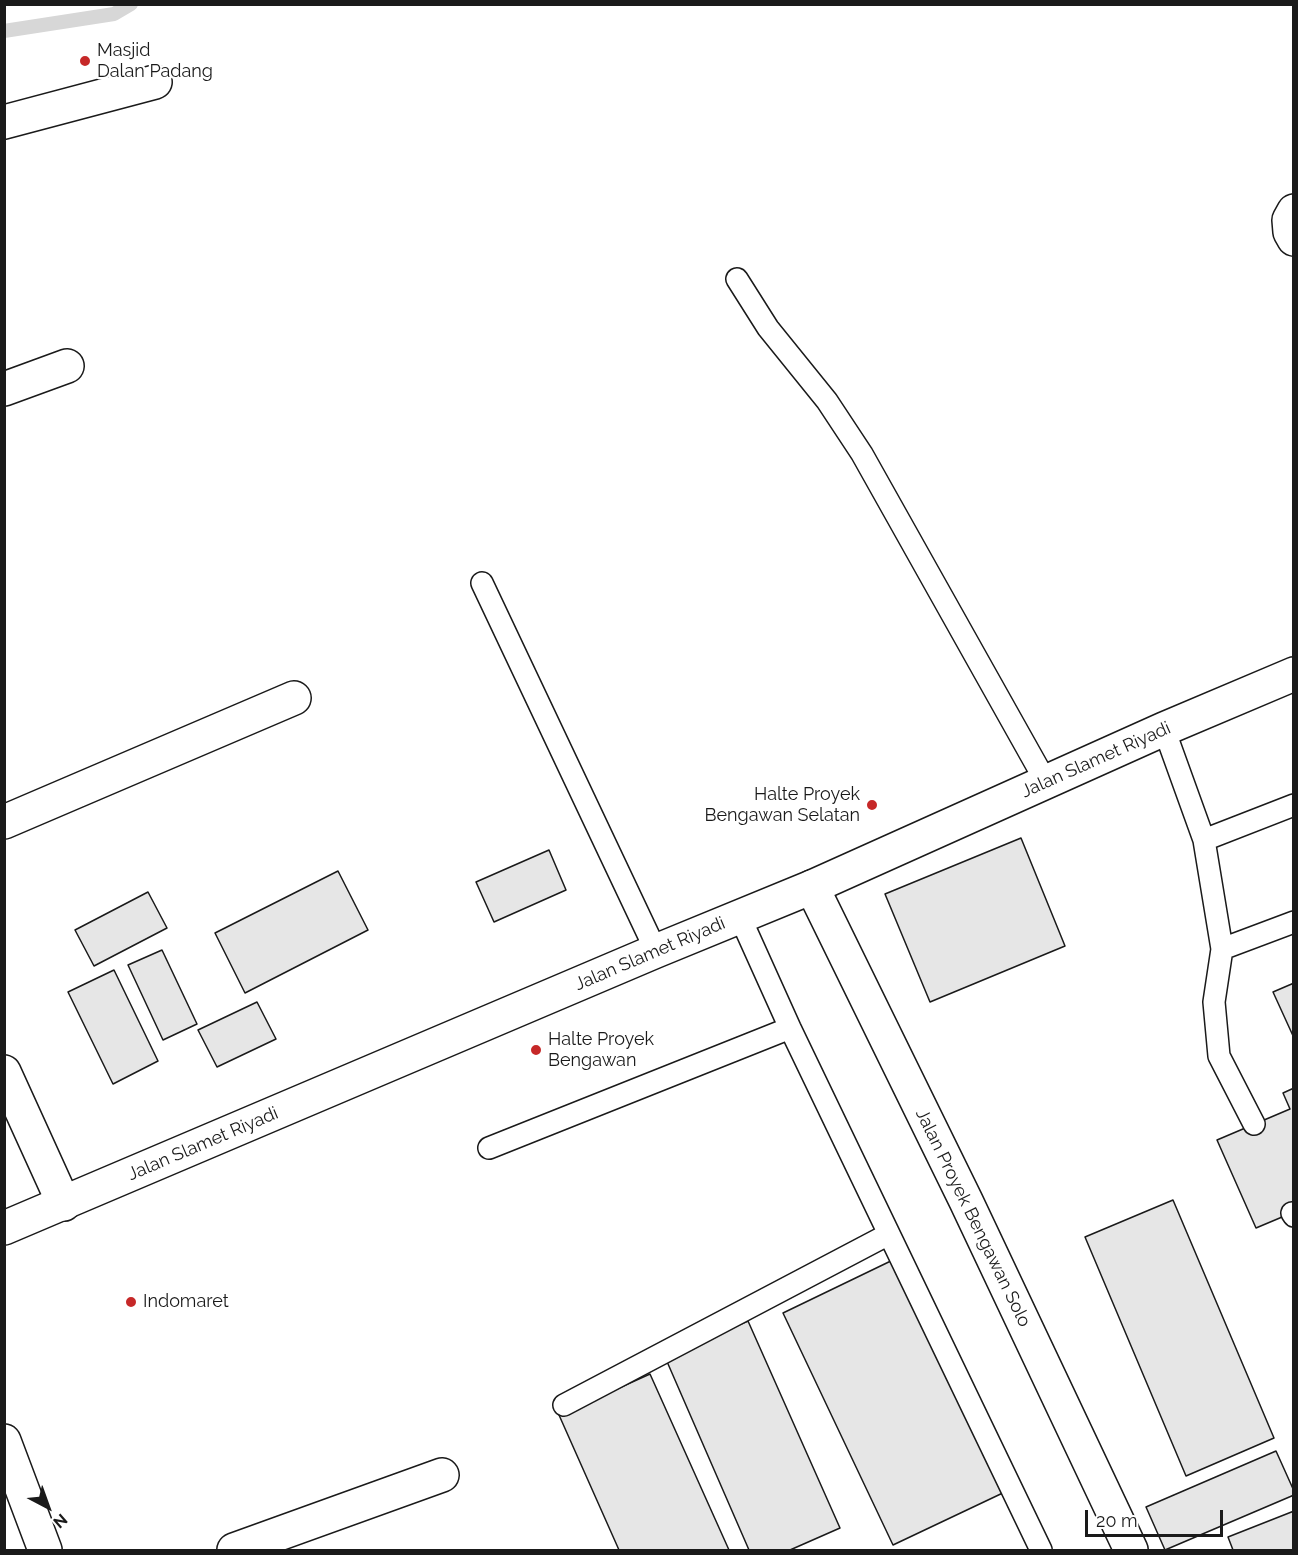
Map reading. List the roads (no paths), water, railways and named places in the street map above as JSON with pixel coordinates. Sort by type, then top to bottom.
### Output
[{"type":"street","points":[[4,122],[154,82]]},
{"type":"street","points":[[1293,211],[1289,220],[1293,239]]},
{"type":"street","points":[[4,389],[67,366]]},
{"type":"street","name":"Jalan Slamet Riyadi","points":[[4,1228],[812,887],[1164,729],[1293,674]]},
{"type":"street","points":[[4,822],[294,698]]},
{"type":"street","name":"Jalan Proyek Bengawan Solo","points":[[812,887],[966,1201],[1131,1551]]},
{"type":"street","points":[[4,1072],[64,1204]]},
{"type":"street","points":[[4,1441],[45,1551]]},
{"type":"street","points":[[234,1551],[442,1475]]},
{"type":"lane","points":[[737,279],[768,328],[827,401],[862,454],[1046,782]]},
{"type":"lane","points":[[482,583],[656,951]]},
{"type":"lane","points":[[1164,729],[1204,840],[1222,949],[1214,1002],[1219,1056],[1254,1124]]},
{"type":"lane","points":[[1204,840],[1293,805]]},
{"type":"lane","points":[[740,917],[790,1028],[1041,1551]]},
{"type":"lane","points":[[1222,949],[1293,922]]},
{"type":"lane","points":[[489,1148],[790,1028]]},
{"type":"lane","points":[[564,1405],[889,1234]]},
{"type":"waterway","points":[[4,31],[114,14],[131,4]]},
{"type":"place","name":"Masjid Dalan Padang","points":[[85,61]]},
{"type":"place","name":"Halte Proyek Bengawan Selatan","points":[[872,805]]},
{"type":"place","name":"Halte Proyek Bengawan","points":[[536,1050]]},
{"type":"place","name":"Indomaret","points":[[131,1302]]}]
